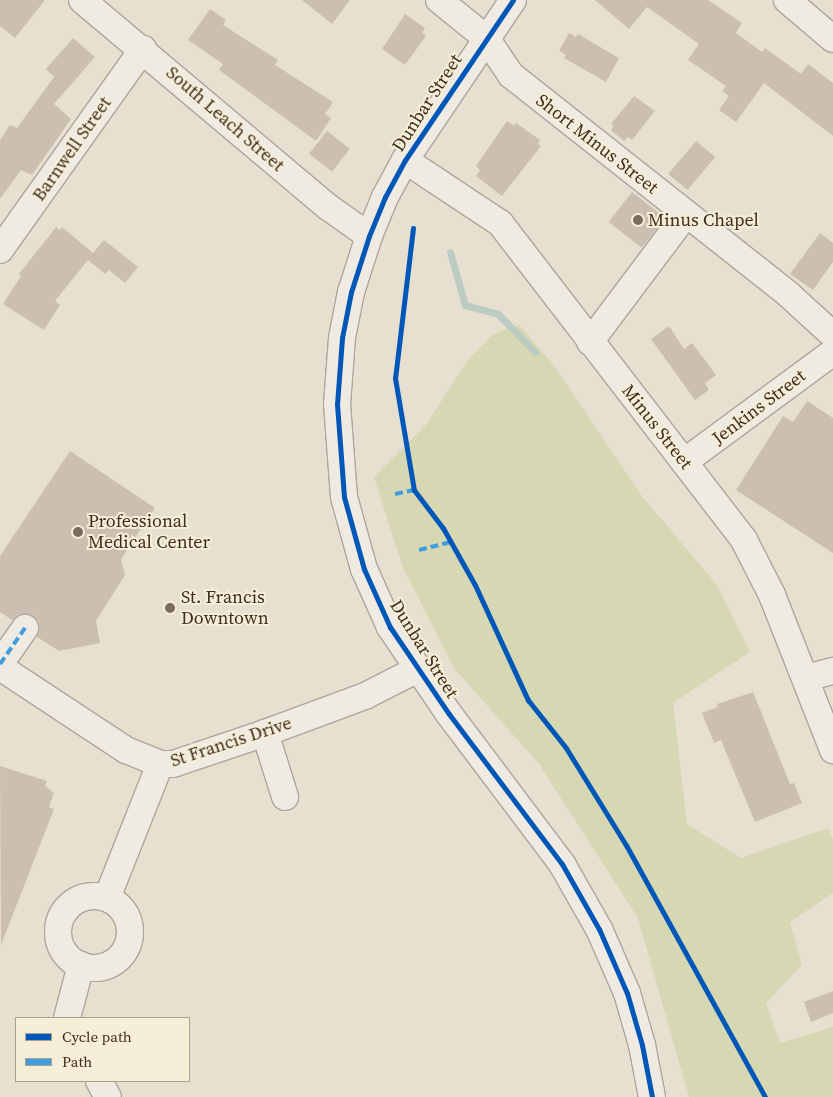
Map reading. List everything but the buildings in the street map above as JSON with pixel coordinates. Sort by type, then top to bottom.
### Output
[{"type":"street","name":"South Leach Street","points":[[82,0],[143,49],[328,207],[369,236]]},
{"type":"street","name":"Short Minus Street","points":[[439,0],[486,38],[511,75],[788,294],[833,335]]},
{"type":"street","name":"Dunbar Street","points":[[513,0],[405,160],[384,197],[369,236],[351,292],[342,338],[337,404],[344,498],[364,570],[381,610],[418,669],[562,864],[599,929],[627,993],[642,1045],[652,1097]]},
{"type":"street","points":[[787,0],[833,39]]},
{"type":"street","name":"Barnwell Street","points":[[0,250],[143,49]]},
{"type":"street","name":"Minus Street","points":[[405,160],[500,223],[547,281],[590,342],[744,540],[772,595],[833,750]]},
{"type":"street","points":[[590,342],[686,214]]},
{"type":"street","name":"Jenkins Street","points":[[684,462],[833,352]]},
{"type":"street","points":[[0,666],[25,628]]},
{"type":"street","name":"St Francis Drive","points":[[0,666],[126,750],[160,764],[173,764],[265,733],[365,696],[418,669]]},
{"type":"street","points":[[806,678],[833,671]]},
{"type":"street","points":[[265,733],[285,797]]},
{"type":"street","points":[[107,898],[160,764]]},
{"type":"street","points":[[95,896],[107,898],[117,904],[128,918],[128,945],[122,954],[104,966],[81,965],[63,949],[59,925],[72,903],[95,896]]},
{"type":"street","points":[[68,1017],[81,965]]},
{"type":"street","points":[[100,1082],[108,1097]]},
{"type":"green space","points":[[519,325],[555,367],[642,496],[717,585],[750,652],[673,703],[687,824],[741,858],[828,828],[833,840],[833,893],[790,922],[802,965],[766,1003],[780,1043],[833,1027],[833,1097],[689,1097],[638,918],[539,764],[454,668],[403,568],[374,477],[426,425],[467,361],[493,334]]},
{"type":"waterway","points":[[450,252],[465,305],[498,314],[535,352]]},
{"type":"marked path","points":[[395,494],[414,490]]},
{"type":"marked path","points":[[419,550],[451,542]]},
{"type":"marked path","points":[[0,664],[25,628]]},
{"type":"cycle path","points":[[513,0],[405,160],[385,197],[369,236],[351,292],[342,338],[337,404],[344,497],[364,569],[390,627],[449,714],[562,864],[599,929],[627,993],[642,1045],[652,1097]]},
{"type":"cycle path","points":[[413,228],[395,378],[414,490],[443,528],[475,585],[528,700],[566,748],[626,845],[765,1097]]},
{"type":"place","name":"Minus Chapel","points":[[638,220]]},
{"type":"place","name":"Professional Medical Center","points":[[78,532]]},
{"type":"place","name":"St. Francis Downtown","points":[[170,608]]}]
